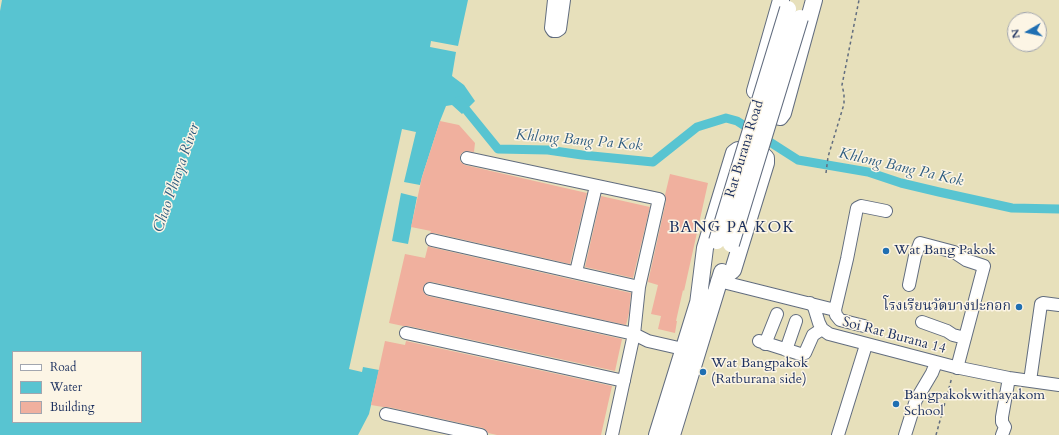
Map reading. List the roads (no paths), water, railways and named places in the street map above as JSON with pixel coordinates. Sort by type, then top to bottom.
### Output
[{"type":"main road","name":"Rat Burana Road","points":[[657,435],[698,304],[724,242],[790,7],[805,0]]},
{"type":"main road","points":[[790,7],[750,108],[752,111],[780,117],[783,113],[814,0]]},
{"type":"main road","points":[[698,304],[705,248],[734,153],[738,150],[763,155],[766,158],[766,163],[733,270],[719,282]]},
{"type":"main road","name":"Rat Burana Road","points":[[672,435],[719,282],[724,242]]},
{"type":"street","points":[[554,0],[550,28],[553,31],[560,29],[564,0]]},
{"type":"street","points":[[468,158],[659,198],[640,287],[634,334],[612,435]]},
{"type":"street","points":[[576,272],[596,186]]},
{"type":"street","points":[[864,326],[840,320],[836,315],[835,310],[857,208],[861,206],[886,211]]},
{"type":"street","points":[[432,240],[640,287]]},
{"type":"street","points":[[909,285],[915,256],[920,243],[954,252],[966,260],[984,266],[956,368]]},
{"type":"street","points":[[719,282],[835,310]]},
{"type":"street","points":[[430,289],[634,334],[648,341],[684,346]]},
{"type":"street","name":"Soi Rat Burana 14","points":[[810,303],[814,307],[822,329],[828,334],[956,368],[1009,378],[1059,385]]},
{"type":"street","points":[[1030,381],[1042,304],[1059,305]]},
{"type":"street","points":[[777,314],[762,342],[800,354],[804,353],[813,335],[822,329]]},
{"type":"street","points":[[786,350],[796,321]]},
{"type":"street","points":[[922,322],[947,331],[953,335],[965,338]]},
{"type":"street","points":[[406,333],[624,381]]},
{"type":"street","points":[[838,435],[866,345]]},
{"type":"street","points":[[905,435],[916,400],[932,373],[936,363]]},
{"type":"street","points":[[1002,435],[1005,427],[1002,422],[1002,417],[1009,378]]},
{"type":"street","points":[[386,414],[481,435]]},
{"type":"water","name":"Chao Phraya River","points":[[2,0],[468,0],[458,46],[431,41],[430,47],[456,52],[452,76],[464,85],[475,101],[462,114],[452,105],[446,106],[420,185],[404,182],[416,132],[402,129],[349,369],[362,372],[363,367],[379,370],[369,414],[358,435],[0,435],[0,11]]},
{"type":"water","points":[[401,193],[417,197],[408,244],[392,241]]},
{"type":"waterway","name":"Khlong Bang Pa Kok","points":[[459,101],[498,149],[548,150],[653,162],[697,127],[726,118],[737,121],[798,160],[868,172],[901,183],[1012,208],[1059,209]]},
{"type":"place","name":"Wat Bang Pakok","points":[[886,251]]},
{"type":"place","name":"โรงเรียนวัดบางปะกอก","points":[[1019,307]]},
{"type":"place","name":"Wat Bangpakok (Ratburana side)","points":[[703,372]]},
{"type":"place","name":"Bangpakokwithayakom School","points":[[896,404]]},
{"type":"district","name":"BANG PA KOK","points":[[732,228]]}]
